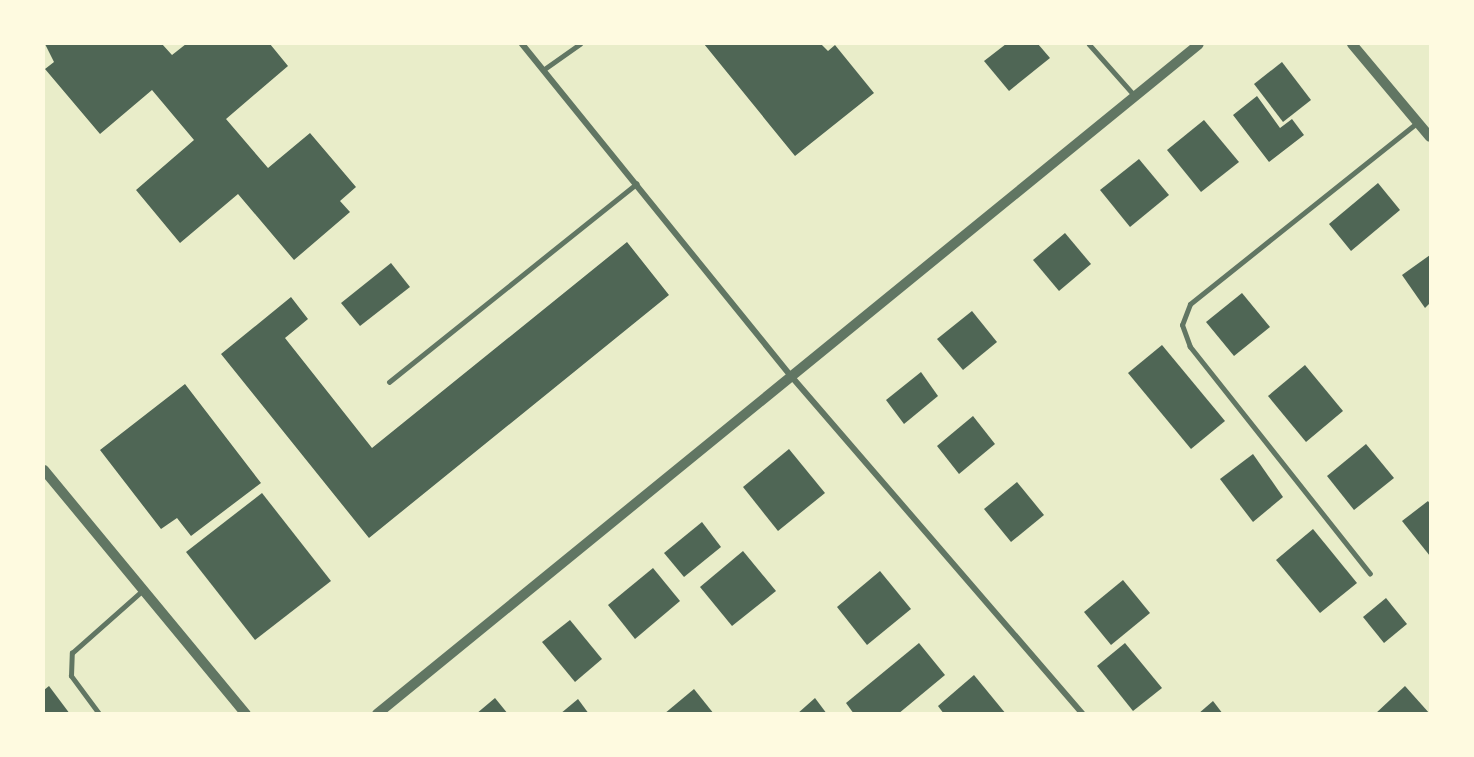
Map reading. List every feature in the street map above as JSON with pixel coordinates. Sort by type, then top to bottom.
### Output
[{"type":"street","points":[[522,44],[791,376],[1083,714]]},
{"type":"street","points":[[377,714],[1199,44]]},
{"type":"street","points":[[1352,44],[1431,137]]},
{"type":"street","points":[[44,470],[246,714]]},
{"type":"lane","points":[[543,70],[580,44]]},
{"type":"lane","points":[[1089,44],[1135,96]]},
{"type":"lane","points":[[1370,574],[1190,348],[1182,325],[1190,304],[1418,122]]},
{"type":"lane","points":[[389,382],[636,184]]},
{"type":"lane","points":[[99,714],[71,676],[72,653],[143,590]]},
{"type":"building","points":[[45,44],[162,44],[172,55],[186,44],[270,44],[288,66],[226,119],[268,168],[310,133],[356,187],[340,201],[350,212],[294,260],[238,194],[180,243],[136,190],[194,140],[152,90],[100,134],[45,69],[54,62]]},
{"type":"building","points":[[704,44],[821,44],[828,51],[835,45],[874,93],[795,156]]},
{"type":"building","points":[[1006,44],[1038,44],[1050,58],[1009,91],[984,61]]},
{"type":"building","points":[[1282,62],[1311,100],[1283,122],[1254,84]]},
{"type":"building","points":[[1257,96],[1280,128],[1292,119],[1304,135],[1269,162],[1233,115]]},
{"type":"building","points":[[1204,120],[1239,162],[1201,192],[1167,150]]},
{"type":"building","points":[[1139,159],[1169,195],[1130,227],[1100,190]]},
{"type":"building","points":[[1378,183],[1400,210],[1351,251],[1329,224]]},
{"type":"building","points":[[1065,233],[1091,264],[1059,291],[1033,260]]},
{"type":"building","points":[[627,242],[669,295],[369,538],[221,354],[291,297],[308,319],[285,338],[372,448]]},
{"type":"building","points":[[1430,255],[1430,303],[1425,308],[1402,275]]},
{"type":"building","points":[[391,263],[410,287],[360,326],[341,303]]},
{"type":"building","points":[[1242,293],[1270,327],[1234,356],[1206,322]]},
{"type":"building","points":[[972,311],[997,342],[963,370],[937,339]]},
{"type":"building","points":[[1162,345],[1225,421],[1191,449],[1128,373]]},
{"type":"building","points":[[1305,365],[1343,411],[1306,442],[1268,396]]},
{"type":"building","points":[[921,372],[938,396],[904,424],[886,400]]},
{"type":"building","points":[[185,384],[261,483],[191,536],[177,518],[161,529],[100,450]]},
{"type":"building","points":[[973,416],[995,444],[959,474],[937,446]]},
{"type":"building","points":[[1366,444],[1394,478],[1354,510],[1327,476]]},
{"type":"building","points":[[789,449],[825,493],[778,531],[743,487]]},
{"type":"building","points":[[1253,454],[1283,497],[1253,522],[1220,479]]},
{"type":"building","points":[[1017,482],[1044,515],[1011,542],[984,509]]},
{"type":"building","points":[[262,493],[331,581],[255,640],[186,552]]},
{"type":"building","points":[[1428,501],[1430,504],[1430,556],[1402,521]]},
{"type":"building","points":[[702,522],[721,547],[684,577],[664,553]]},
{"type":"building","points":[[1313,529],[1357,583],[1320,613],[1276,560]]},
{"type":"building","points":[[743,551],[776,591],[732,626],[700,587]]},
{"type":"building","points":[[653,568],[680,601],[635,639],[608,605]]},
{"type":"building","points":[[880,571],[911,609],[867,645],[837,607]]},
{"type":"building","points":[[1123,580],[1150,613],[1111,645],[1084,612]]},
{"type":"building","points":[[1386,598],[1407,624],[1384,643],[1363,617]]},
{"type":"building","points":[[570,620],[602,659],[575,682],[542,642]]},
{"type":"building","points":[[919,643],[945,675],[898,714],[854,714],[846,703]]},
{"type":"building","points":[[1125,643],[1162,688],[1133,711],[1097,666]]},
{"type":"building","points":[[974,675],[1006,714],[944,714],[938,706]]},
{"type":"building","points":[[49,686],[70,714],[44,714],[44,690]]},
{"type":"building","points":[[1405,686],[1430,714],[1375,714]]},
{"type":"building","points":[[694,689],[714,714],[664,714]]},
{"type":"building","points":[[495,698],[508,714],[476,714]]},
{"type":"building","points":[[815,698],[827,714],[797,714]]},
{"type":"building","points":[[578,699],[589,714],[560,714]]},
{"type":"building","points":[[1213,701],[1223,714],[1198,714]]}]
